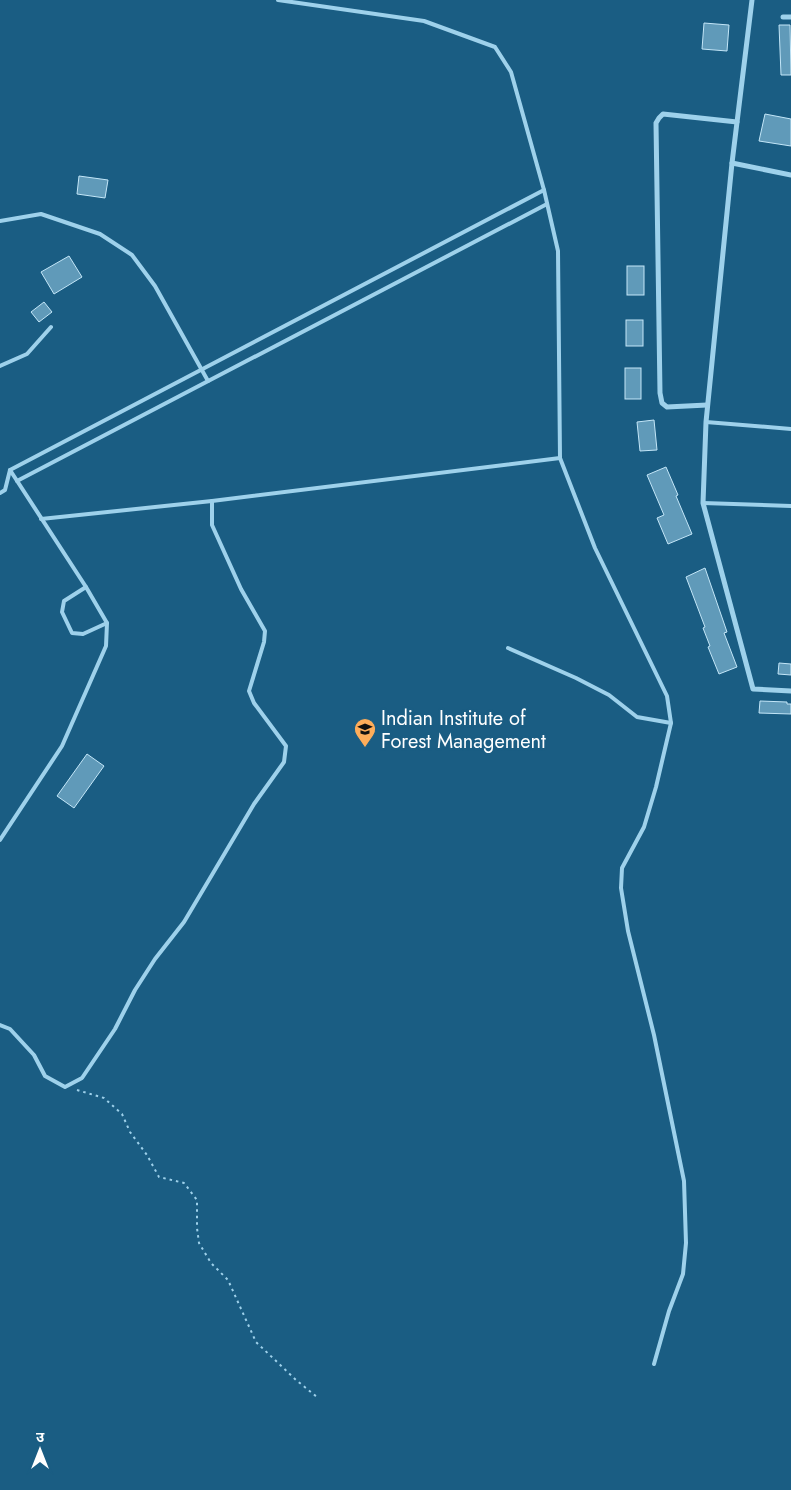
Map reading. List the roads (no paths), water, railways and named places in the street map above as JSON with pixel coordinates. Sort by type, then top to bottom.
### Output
[{"type":"street","points":[[752,0],[732,163],[707,405],[703,503],[753,689],[791,691]]},
{"type":"street","points":[[783,17],[791,17]]},
{"type":"street","points":[[707,405],[667,407],[662,403],[660,393],[656,123],[663,114],[737,122]]},
{"type":"street","points":[[732,163],[791,175]]},
{"type":"lane","points":[[278,0],[424,21],[495,46],[511,72],[544,190],[558,250],[560,458],[595,548],[667,696],[671,723],[656,787],[644,827],[622,868],[620,888],[628,931],[654,1035],[684,1181],[686,1243],[683,1274],[669,1311],[654,1364]]},
{"type":"lane","points":[[0,493],[5,490],[10,470],[544,190]]},
{"type":"lane","points":[[17,481],[547,204]]},
{"type":"lane","points":[[0,221],[41,214],[100,234],[132,254],[155,286],[208,381]]},
{"type":"lane","points":[[0,366],[27,354],[51,327]]},
{"type":"lane","points":[[706,422],[791,429]]},
{"type":"lane","points":[[41,519],[212,501],[560,458]]},
{"type":"lane","points":[[0,840],[62,746],[106,646],[107,623],[86,587],[10,470]]},
{"type":"lane","points":[[0,1025],[10,1028],[34,1055],[45,1076],[65,1087],[82,1078],[115,1029],[135,990],[155,959],[184,922],[254,804],[284,762],[286,746],[254,702],[249,691],[264,642],[265,631],[241,589],[212,525],[212,501]]},
{"type":"lane","points":[[703,503],[791,506]]},
{"type":"lane","points":[[86,587],[64,601],[62,612],[72,633],[83,634],[107,623]]},
{"type":"lane","points":[[508,648],[576,678],[608,695],[637,717],[671,723]]},
{"type":"place","name":"Indian Institute of Forest Management","points":[[365,748]]}]
